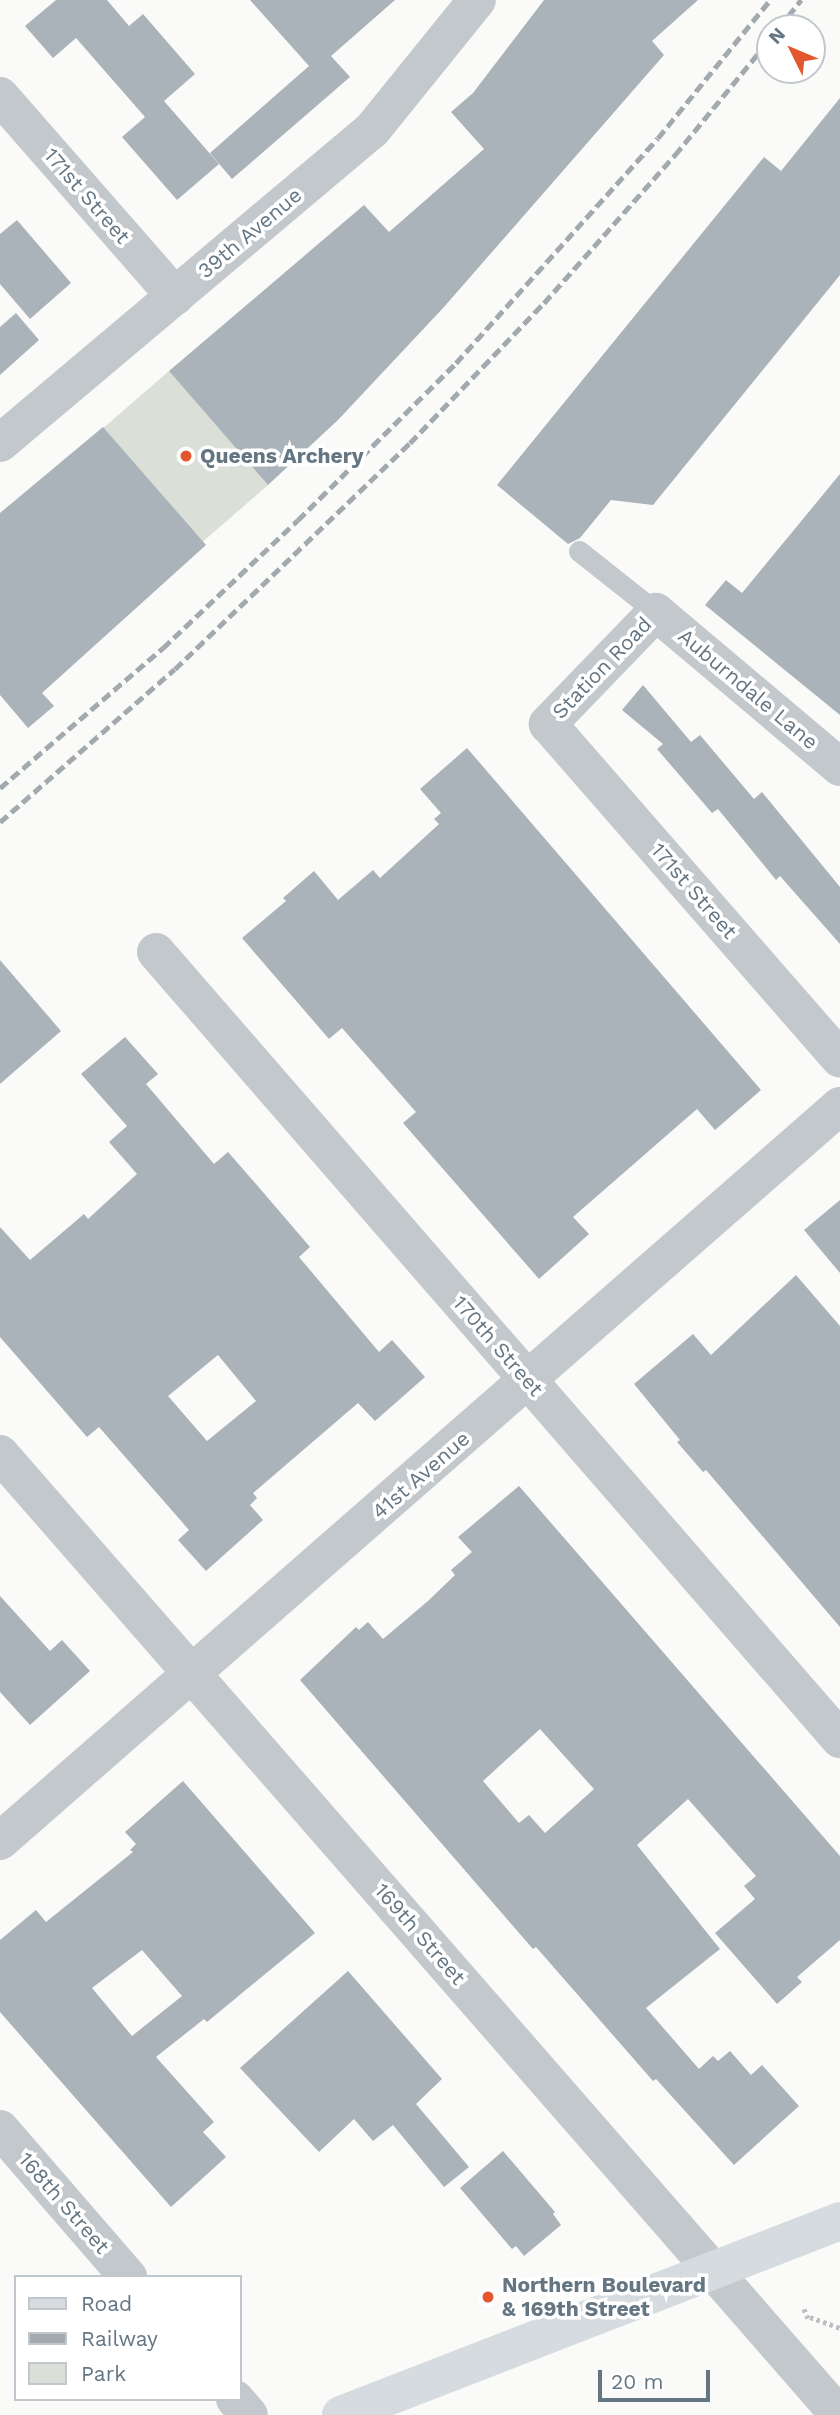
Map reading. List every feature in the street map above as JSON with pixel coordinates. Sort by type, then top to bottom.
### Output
[{"type":"main road","points":[[341,2415],[840,2221]]},
{"type":"street","name":"39th Avenue","points":[[0,443],[372,130],[477,0]]},
{"type":"street","name":"171st Street","points":[[0,96],[175,296]]},
{"type":"street","name":"Station Road","points":[[548,724],[656,612]]},
{"type":"street","name":"Auburndale Lane","points":[[656,612],[840,767]]},
{"type":"street","name":"171st Street","points":[[548,724],[840,1059]]},
{"type":"street","name":"170th Street","points":[[156,952],[840,1739]]},
{"type":"street","name":"41st Avenue","points":[[0,1841],[840,1107]]},
{"type":"street","name":"169th Street","points":[[0,1454],[839,2415]]},
{"type":"street","name":"168th Street","points":[[0,2129],[126,2275]]},
{"type":"street","points":[[237,2401],[249,2415]]},
{"type":"lane","points":[[579,551],[656,612]]},
{"type":"path","points":[[810,2317],[840,2328]]},
{"type":"green space","name":"Queens Archery","points":[[169,371],[268,485],[202,542],[103,428]]},
{"type":"building","points":[[56,0],[107,0],[129,26],[143,14],[195,74],[164,101],[219,164],[177,200],[122,137],[145,117],[76,38],[53,58],[25,26]]},
{"type":"building","points":[[250,0],[395,0],[331,56],[350,77],[232,179],[210,153],[309,66]]},
{"type":"building","points":[[544,0],[698,0],[652,41],[664,55],[444,307],[338,420],[268,485],[169,371],[364,205],[389,232],[484,149],[451,112],[473,93]]},
{"type":"building","points":[[840,98],[840,275],[653,505],[611,500],[580,538],[568,544],[497,485],[764,157],[781,171]]},
{"type":"building","points":[[17,220],[71,283],[30,319],[0,284],[0,234]]},
{"type":"building","points":[[16,313],[39,340],[0,375],[0,327]]},
{"type":"building","points":[[103,427],[206,545],[42,693],[54,706],[28,728],[0,695],[0,513]]},
{"type":"building","points":[[840,474],[840,715],[705,605],[726,580],[742,593]]},
{"type":"building","points":[[643,685],[691,742],[700,735],[754,799],[762,792],[840,887],[840,944],[780,876],[776,880],[718,809],[712,813],[657,749],[663,744],[622,710]]},
{"type":"building","points":[[467,748],[761,1090],[715,1130],[697,1109],[573,1217],[589,1234],[539,1279],[403,1123],[416,1112],[342,1028],[329,1039],[242,938],[286,901],[283,898],[314,871],[338,900],[373,870],[380,878],[439,824],[434,819],[441,813],[420,789]]},
{"type":"building","points":[[0,960],[61,1031],[0,1084]]},
{"type":"building","points":[[125,1037],[158,1074],[146,1084],[214,1164],[228,1152],[256,1184],[310,1247],[299,1257],[379,1352],[392,1340],[425,1377],[375,1421],[358,1403],[253,1493],[257,1498],[250,1505],[263,1520],[206,1571],[178,1540],[189,1530],[99,1427],[87,1437],[0,1337],[0,1227],[30,1260],[84,1214],[88,1219],[137,1174],[109,1142],[127,1126],[81,1074]],"holes":[[[218,1355],[256,1401],[207,1441],[168,1396]]]},
{"type":"building","points":[[840,1200],[840,1273],[804,1230]]},
{"type":"building","points":[[796,1275],[840,1326],[840,1627],[706,1470],[703,1472],[677,1442],[680,1440],[634,1384],[693,1334],[711,1355]]},
{"type":"building","points":[[519,1486],[840,1856],[840,1940],[797,1977],[802,1982],[777,2004],[715,1933],[755,1899],[744,1886],[756,1876],[688,1799],[637,1845],[720,1949],[646,2008],[699,2069],[713,2056],[718,2061],[730,2051],[751,2075],[762,2065],[799,2106],[734,2165],[656,2079],[653,2081],[536,1947],[533,1949],[300,1680],[356,1627],[359,1630],[368,1622],[383,1639],[428,1601],[455,1575],[451,1570],[472,1552],[458,1537]],"holes":[[[540,1729],[594,1789],[545,1833],[529,1815],[519,1823],[483,1781]]]},
{"type":"building","points":[[0,1596],[50,1651],[62,1640],[90,1671],[30,1725],[0,1692]]},
{"type":"building","points":[[183,1781],[315,1933],[207,2022],[204,2019],[156,2057],[214,2122],[203,2132],[226,2157],[171,2207],[0,2012],[0,1940],[36,1910],[46,1922],[133,1852],[130,1850],[136,1844],[125,1832]],"holes":[[[142,1950],[182,1996],[132,2036],[92,1988]]]},
{"type":"building","points":[[348,1971],[442,2079],[416,2104],[469,2167],[444,2187],[393,2125],[373,2141],[354,2119],[319,2152],[240,2068]]},
{"type":"building","points":[[503,2151],[555,2212],[553,2214],[561,2225],[524,2256],[516,2246],[512,2249],[460,2188]]},
{"type":"railway","points":[[0,788],[163,648],[298,520],[456,363],[658,138],[770,0]]},
{"type":"railway","points":[[790,14],[801,0]]},
{"type":"railway","points":[[0,822],[175,669],[410,443],[544,303],[675,155],[756,56]]},
{"type":"place","name":"Queens Archery","points":[[186,456]]},
{"type":"place","name":"Northern Boulevard & 169th Street","points":[[488,2297]]}]
